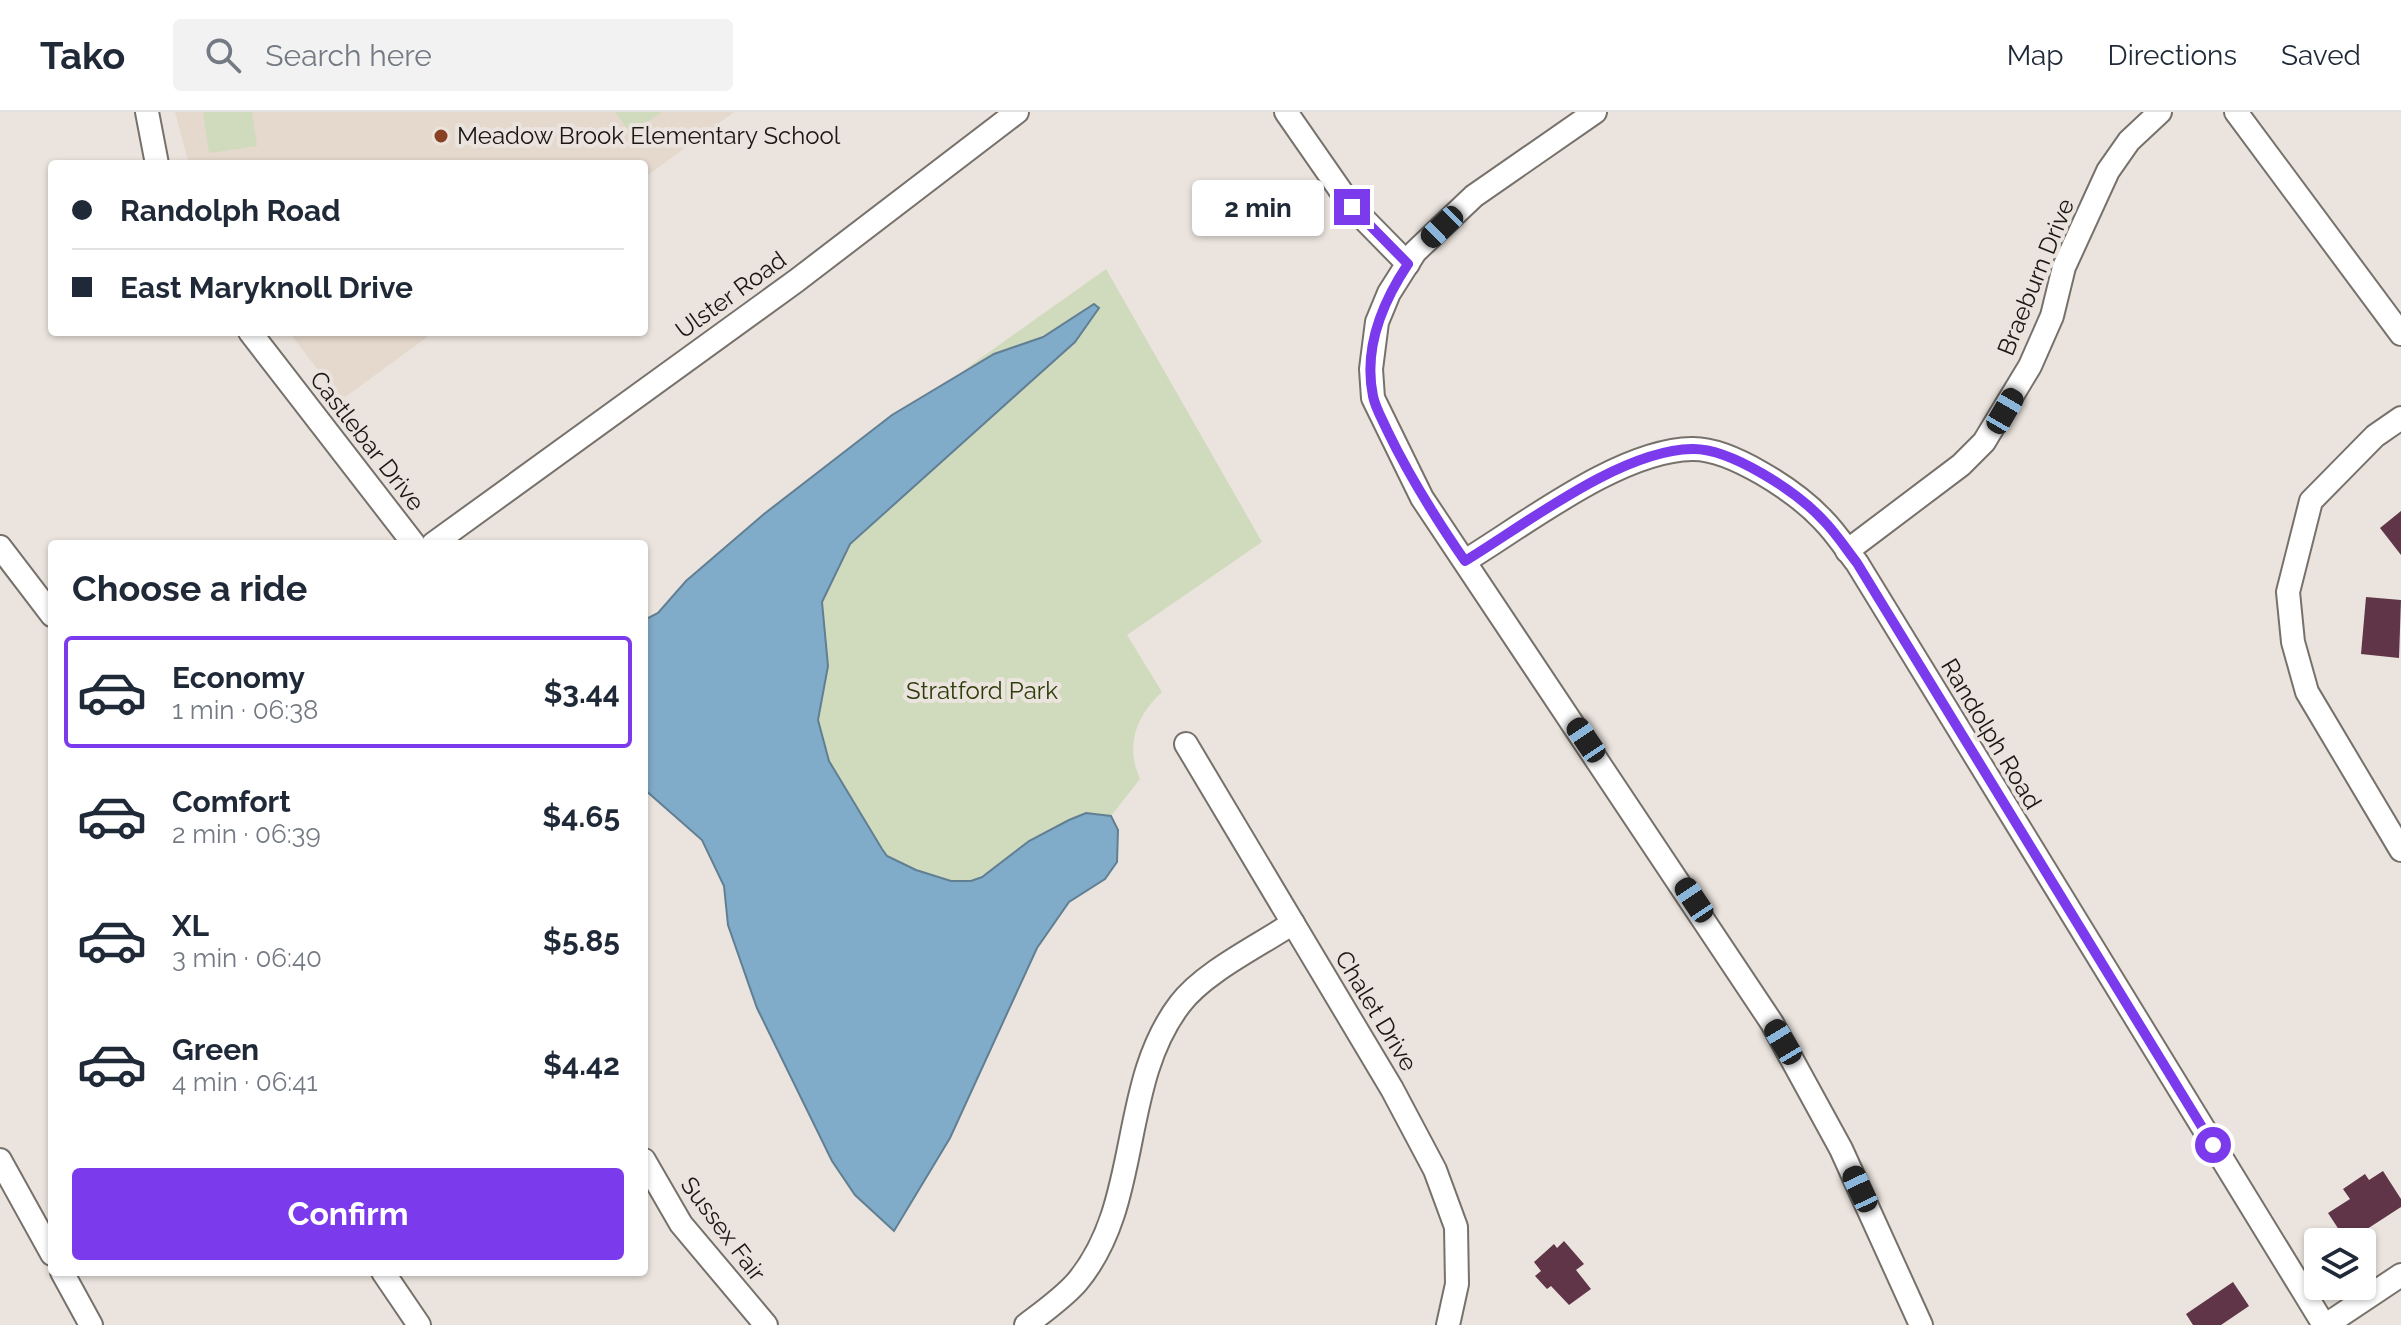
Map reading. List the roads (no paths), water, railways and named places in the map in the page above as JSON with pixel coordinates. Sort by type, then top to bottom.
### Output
[{"type":"street","points":[[147,112],[156,160]]},
{"type":"street","name":"Ulster Road","points":[[439,540],[796,281],[989,120],[1017,112]]},
{"type":"street","points":[[1286,112],[1352,207],[1408,264]]},
{"type":"street","points":[[1595,112],[1474,196],[1408,264],[1389,293],[1377,322],[1371,369],[1373,398],[1422,498],[1772,1023],[1841,1149],[1921,1325]]},
{"type":"street","name":"Braeburn Drive","points":[[1847,551],[1961,465],[1984,442],[2030,366],[2052,316],[2064,267],[2108,171],[2129,141],[2160,112]]},
{"type":"street","points":[[2236,112],[2401,334]]},
{"type":"street","name":"Castlebar Drive","points":[[253,336],[411,540]]},
{"type":"street","points":[[2401,418],[2375,436],[2311,501],[2288,592],[2293,642],[2307,692],[2401,850]]},
{"type":"street","name":"Randolph Road","points":[[1465,561],[1635,460],[1692,449],[1719,453],[1773,481],[1822,519],[1847,551],[2325,1325]]},
{"type":"street","points":[[0,547],[48,610]]},
{"type":"street","name":"Chalet Drive","points":[[1186,744],[1392,1089],[1435,1170],[1456,1227],[1457,1284],[1448,1325]]},
{"type":"street","points":[[1026,1325],[1077,1282],[1098,1249],[1122,1184],[1144,1080],[1157,1045],[1180,1003],[1211,977],[1293,923]]},
{"type":"street","points":[[0,1160],[46,1230]]},
{"type":"street","name":"Sussex Fair","points":[[648,1167],[681,1224],[766,1325]]},
{"type":"street","points":[[2325,1325],[2401,1275]]},
{"type":"street","points":[[64,1276],[91,1325]]},
{"type":"street","points":[[386,1276],[419,1325]]},
{"type":"water","points":[[1094,304],[1099,308],[1075,342],[850,544],[822,602],[828,666],[818,720],[829,761],[887,856],[916,870],[951,881],[971,881],[982,877],[1029,841],[1086,813],[1111,816],[1118,830],[1117,862],[1105,879],[1069,902],[1037,948],[950,1138],[894,1231],[855,1195],[832,1161],[757,1008],[728,925],[724,886],[702,840],[648,793],[648,618],[658,613],[686,581],[764,514],[892,415],[994,354],[1043,337]]},
{"type":"place","name":"Meadow Brook Elementary School","points":[[441,136]]},
{"type":"park label","name":"Stratford Park","points":[[982,691]]}]
